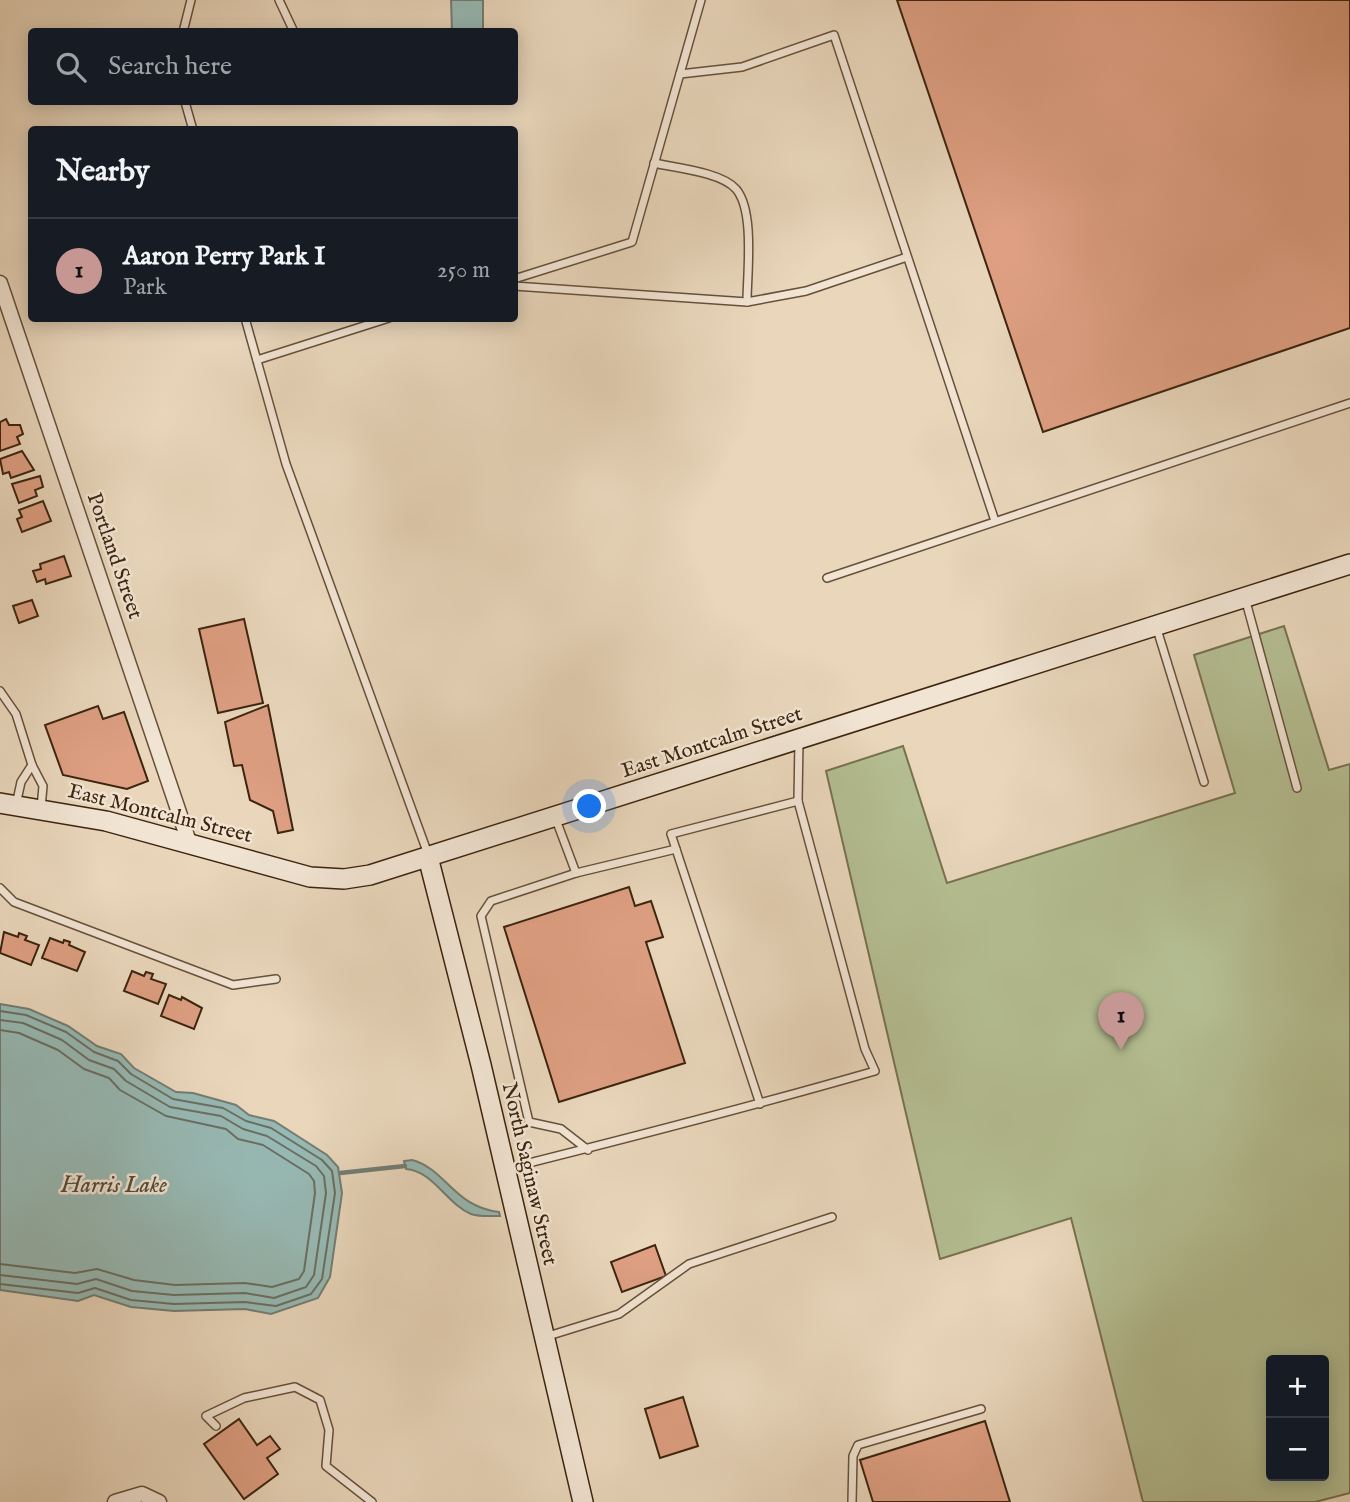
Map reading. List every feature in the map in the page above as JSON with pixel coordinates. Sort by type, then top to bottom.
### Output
[{"type":"main road","name":"East Montcalm Street","points":[[8,804],[106,821],[320,879],[370,875],[1350,564]]},
{"type":"main road","name":"North Saginaw Street","points":[[428,857],[583,1502]]},
{"type":"street","name":"Portland Street","points":[[0,283],[189,842]]},
{"type":"street","points":[[115,1502],[142,1494],[157,1500]]},
{"type":"lane","points":[[184,28],[191,0]]},
{"type":"lane","points":[[279,0],[292,28]]},
{"type":"lane","points":[[518,278],[632,242],[701,0]]},
{"type":"lane","points":[[680,74],[742,66],[834,35],[995,521]]},
{"type":"lane","points":[[186,105],[191,126]]},
{"type":"lane","points":[[654,163],[711,175],[736,189],[747,214],[747,302]]},
{"type":"lane","points":[[518,286],[747,302],[806,291],[908,257]]},
{"type":"lane","points":[[246,322],[286,464],[428,857]]},
{"type":"lane","points":[[257,360],[376,322]]},
{"type":"lane","points":[[827,578],[1350,403]]},
{"type":"lane","points":[[1245,597],[1297,788]]},
{"type":"lane","points":[[1156,626],[1204,782]]},
{"type":"lane","points":[[0,691],[16,714],[32,765],[43,786],[41,808]]},
{"type":"lane","points":[[505,1169],[588,1150],[875,1071],[865,1049],[798,801],[799,740]]},
{"type":"lane","points":[[8,804],[32,765]]},
{"type":"lane","points":[[760,1104],[671,834],[798,801]]},
{"type":"lane","points":[[555,817],[576,873]]},
{"type":"lane","points":[[588,1150],[561,1129],[529,1122],[481,916],[491,901],[576,873],[676,849]]},
{"type":"lane","points":[[0,888],[14,902],[233,985],[276,979]]},
{"type":"lane","points":[[544,1337],[619,1314],[689,1264],[832,1217]]},
{"type":"lane","points":[[216,1426],[206,1416],[244,1398],[295,1387],[320,1400],[328,1430],[326,1466],[372,1502]]},
{"type":"lane","points":[[852,1502],[853,1455],[858,1445],[981,1409]]},
{"type":"green space","points":[[1284,626],[1329,770],[1350,764],[1350,1493],[1315,1502],[1143,1502],[1071,1218],[940,1259],[826,771],[903,746],[947,883],[1235,793],[1194,655]]},
{"type":"water","points":[[451,0],[483,0],[483,28],[452,28]]},
{"type":"water","name":"Harris Lake","points":[[0,1004],[29,1009],[68,1026],[97,1046],[121,1054],[134,1068],[176,1092],[193,1093],[236,1105],[249,1115],[274,1121],[327,1155],[338,1167],[342,1193],[330,1277],[318,1298],[271,1314],[245,1309],[174,1311],[131,1307],[94,1295],[78,1301],[0,1290]]},
{"type":"water","points":[[412,1160],[434,1171],[471,1203],[499,1212],[500,1216],[478,1216],[462,1209],[424,1175],[406,1169],[404,1161]]},
{"type":"building","points":[[897,0],[1350,0],[1350,328],[1043,432]]},
{"type":"building","points":[[6,419],[9,425],[20,425],[23,434],[17,437],[20,444],[0,451],[0,422]]},
{"type":"building","points":[[22,451],[34,470],[11,478],[9,472],[3,474],[0,459]]},
{"type":"building","points":[[40,476],[43,487],[35,490],[37,496],[19,503],[12,484]]},
{"type":"building","points":[[43,501],[51,521],[22,532],[17,519],[22,517],[19,510]]},
{"type":"building","points":[[64,556],[71,576],[46,584],[45,579],[37,582],[33,571],[41,569],[40,564]]},
{"type":"building","points":[[32,600],[38,616],[19,623],[13,606]]},
{"type":"building","points":[[244,619],[263,703],[218,713],[199,629]]},
{"type":"building","points":[[268,705],[293,830],[278,833],[273,811],[250,800],[242,765],[234,766],[225,722]]},
{"type":"building","points":[[98,706],[103,719],[124,712],[148,781],[127,789],[63,775],[45,725]]},
{"type":"building","points":[[629,887],[635,906],[651,901],[663,937],[646,942],[685,1063],[559,1102],[504,927]]},
{"type":"building","points":[[4,932],[18,937],[19,933],[27,936],[25,940],[39,945],[31,965],[0,953]]},
{"type":"building","points":[[50,938],[63,943],[64,940],[70,942],[69,945],[85,952],[77,971],[42,958]]},
{"type":"building","points":[[132,971],[144,976],[146,972],[153,974],[151,979],[166,984],[158,1004],[124,991]]},
{"type":"building","points":[[169,995],[181,1000],[182,997],[202,1008],[194,1029],[161,1016]]},
{"type":"building","points":[[655,1245],[666,1276],[622,1292],[611,1262]]},
{"type":"building","points":[[683,1397],[698,1446],[660,1458],[645,1409]]},
{"type":"building","points":[[239,1419],[257,1445],[270,1436],[280,1449],[267,1458],[278,1474],[244,1499],[204,1444]]},
{"type":"building","points":[[985,1421],[1010,1502],[873,1502],[860,1460]]},
{"type":"waterway","points":[[340,1173],[405,1166]]},
{"type":"place","name":"Aaron Perry Park I","points":[[1121,1050]]}]
